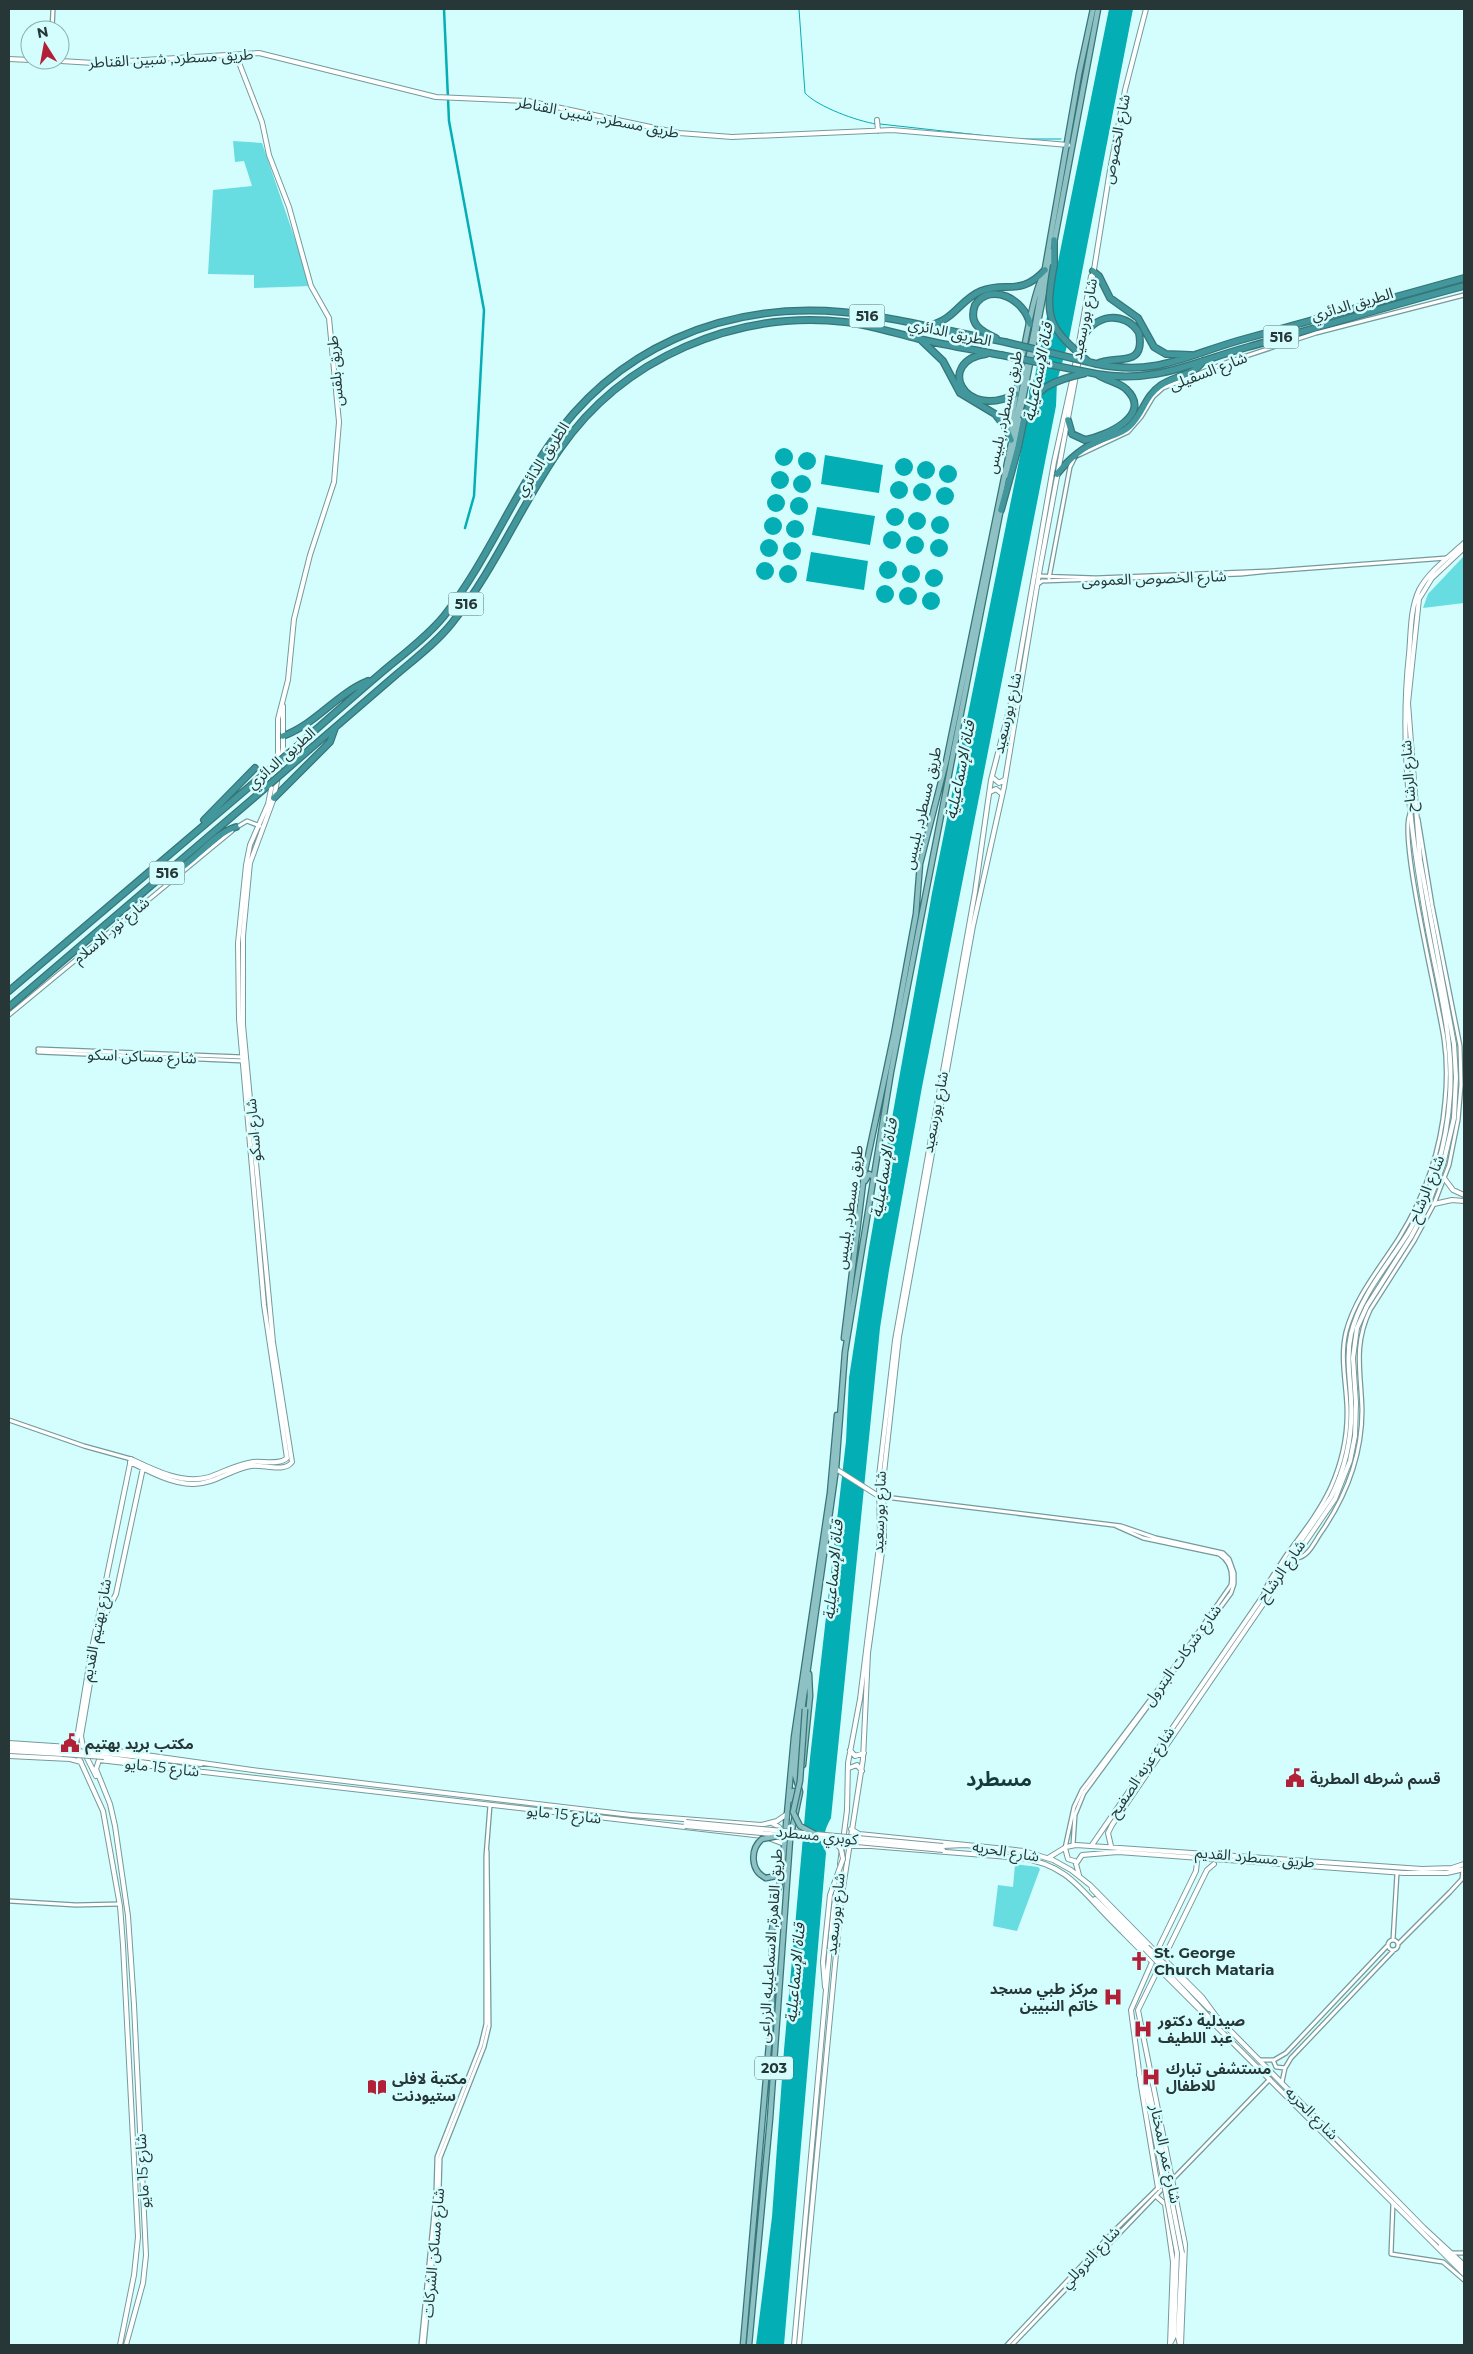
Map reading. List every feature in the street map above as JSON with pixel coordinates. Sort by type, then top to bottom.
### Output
[{"type":"highway","points":[[1054,240],[1054,265],[1048,299],[1051,320],[1062,338],[1090,363]]},
{"type":"highway","points":[[1093,271],[1099,276],[1110,298],[1138,318],[1150,343],[1157,349],[1169,354],[1196,355]]},
{"type":"highway","points":[[919,326],[934,324],[950,318],[979,292],[988,289],[1020,286],[1032,281],[1045,272]]},
{"type":"highway","name":"الطريق الدائري","points":[[9,991],[431,630],[452,605],[480,563],[535,466],[571,416],[582,403],[614,374],[646,352],[698,329],[728,320],[784,312],[822,311],[860,314],[1005,342],[1114,368],[1144,369],[1464,278]]},
{"type":"highway","name":"الطريق الدائري","points":[[9,1006],[64,961],[430,646],[452,623],[488,572],[559,450],[581,422],[592,410],[642,370],[698,340],[729,330],[779,322],[829,321],[862,325],[919,339],[1097,374],[1120,377],[1145,377],[1464,286]]},
{"type":"highway","points":[[1005,342],[983,332],[976,325],[973,310],[982,297],[996,294],[1010,298],[1024,310],[1030,324]]},
{"type":"highway","points":[[1083,338],[1094,324],[1112,317],[1128,322],[1139,333],[1139,348],[1131,358],[1124,361],[1106,360],[1097,364]]},
{"type":"highway","points":[[919,339],[939,356],[960,393],[996,414],[1012,437]]},
{"type":"highway","points":[[992,354],[977,356],[963,366],[959,376],[963,390],[971,396],[992,402],[1016,394]]},
{"type":"highway","points":[[1057,474],[1068,460],[1084,448],[1128,428],[1136,419],[1152,392],[1167,381],[1195,370],[1203,361]]},
{"type":"highway","points":[[1000,510],[1016,456],[1024,419],[1032,400],[1047,385],[1088,372]]},
{"type":"highway","points":[[1068,420],[1072,434],[1085,440],[1123,425],[1131,417],[1134,404],[1128,392],[1097,374]]},
{"type":"highway","points":[[284,736],[301,729],[348,692],[373,680]]},
{"type":"highway","points":[[272,797],[330,742],[335,728]]},
{"type":"highway","points":[[190,836],[256,768]]},
{"type":"highway","points":[[160,878],[183,867],[223,833],[236,828]]},
{"type":"main road","name":"طريق مسطرد, بلبيس","points":[[803,1677],[833,1466],[840,1362],[863,1184],[916,914],[920,864],[946,762],[1012,437],[1045,272],[1079,74],[1093,9]]},
{"type":"main road","name":"طريق مسطرد, بلبيس","points":[[808,1670],[838,1470],[843,1363],[877,1155],[930,866],[1098,9]]},
{"type":"main road","name":"شارع الخصوص","points":[[1093,271],[1125,90],[1146,9]]},
{"type":"main road","name":"طريق مسطرد, شبين القناطر","points":[[70,61],[94,63],[255,53],[445,98],[528,100],[661,130],[714,136],[877,125],[1068,145]]},
{"type":"main road","name":"طريق بلقس","points":[[236,55],[262,122],[269,155],[289,207],[312,286],[331,324],[340,422],[337,467],[332,493],[310,555],[295,612],[288,680],[283,698]]},
{"type":"main road","name":"شارع بورسعيد","points":[[794,2345],[834,1903],[846,1815],[850,1750],[860,1699],[880,1538],[879,1489],[893,1350],[926,1149],[941,1080],[976,892],[992,775],[1014,691],[1035,565],[1083,338],[1093,271]]},
{"type":"main road","name":"شارع بورسعيد","points":[[799,2345],[841,1901],[864,1753],[868,1653],[884,1538],[883,1482],[899,1337],[973,926],[1002,796],[1038,576],[1068,420],[1070,399],[1093,271]]},
{"type":"main road","points":[[1012,437],[1010,428],[1030,324],[1039,282],[1045,272]]},
{"type":"main road","name":"شارع الرشاح","points":[[1191,1699],[1322,1512],[1340,1476],[1347,1449],[1351,1420],[1348,1364],[1350,1338],[1360,1309],[1379,1273],[1412,1225],[1430,1188],[1444,1141],[1451,1069],[1448,1038],[1417,869],[1404,714],[1414,603],[1422,585],[1464,543]]},
{"type":"main road","name":"شارع الرشاح","points":[[1409,667],[1417,622],[1418,603],[1427,584],[1464,548]]},
{"type":"main road","points":[[272,797],[284,736],[283,698]]},
{"type":"main road","points":[[272,797],[278,755],[277,725],[283,698]]},
{"type":"main road","points":[[992,775],[994,781],[998,783],[1005,778]]},
{"type":"main road","points":[[989,794],[994,789],[998,789],[1002,796]]},
{"type":"main road","name":"شارع اسكو","points":[[203,1480],[248,1466],[284,1467],[290,1465],[291,1450],[276,1360],[237,992],[238,943],[246,865],[259,825],[272,797]]},
{"type":"main road","name":"شارع اسكو","points":[[203,1480],[247,1463],[281,1461],[286,1458],[272,1369],[260,1255],[245,1059],[242,981],[245,909],[250,864],[264,828],[272,797]]},
{"type":"main road","name":"شارع الرشاح","points":[[1197,1700],[1330,1509],[1346,1474],[1355,1429],[1354,1340],[1364,1311],[1388,1278],[1433,1194],[1449,1144],[1457,1102],[1453,1035],[1422,874],[1413,813]]},
{"type":"main road","points":[[920,864],[923,868],[930,866]]},
{"type":"main road","points":[[941,1050],[946,1051]]},
{"type":"main road","points":[[936,1079],[941,1080]]},
{"type":"main road","points":[[867,1162],[869,1167],[873,1167],[877,1155]]},
{"type":"main road","points":[[863,1184],[869,1174],[874,1177]]},
{"type":"main road","points":[[1444,1178],[1455,1191],[1464,1195]]},
{"type":"main road","points":[[1452,1200],[1455,1191]]},
{"type":"main road","points":[[1434,1204],[1452,1200],[1464,1201]]},
{"type":"main road","points":[[260,1255],[265,1255]]},
{"type":"main road","points":[[898,1291],[903,1292]]},
{"type":"main road","points":[[129,1460],[185,1484],[203,1480]]},
{"type":"main road","name":"شارع بهتيم القديم","points":[[99,1799],[82,1763],[76,1744],[91,1653],[129,1460]]},
{"type":"main road","name":"شارع بهتيم القديم","points":[[106,1794],[82,1746],[81,1732],[100,1625],[116,1594],[143,1466]]},
{"type":"main road","points":[[838,1470],[880,1497]]},
{"type":"main road","points":[[872,1491],[879,1489]]},
{"type":"main road","points":[[788,1805],[794,1791],[797,1790],[799,1793],[810,1696],[808,1670]]},
{"type":"main road","name":"طريق القاهرة, الاسماعيليه الزراعى","points":[[743,2345],[774,1983],[772,1934],[782,1868],[802,1696],[808,1670]]},
{"type":"main road","name":"طريق القاهرة, الاسماعيليه الزراعى","points":[[749,2345],[759,2252],[790,1840],[799,1793],[795,1775],[803,1677]]},
{"type":"main road","points":[[806,1685],[800,1781],[793,1812],[800,1826],[815,1834]]},
{"type":"main road","name":"شارع عزبه الصفيح","points":[[1092,1845],[1191,1699]]},
{"type":"main road","name":"شارع عزبه الصفيح","points":[[1110,1846],[1109,1830],[1116,1818],[1197,1700]]},
{"type":"main road","points":[[9,1745],[69,1747],[76,1744]]},
{"type":"main road","points":[[9,1745],[206,1764]]},
{"type":"main road","name":"شارع 15 مايو","points":[[82,1746],[100,1750],[185,1759],[206,1764],[668,1819],[755,1825],[772,1823],[787,1814]]},
{"type":"main road","points":[[69,1747],[73,1753],[70,1758]]},
{"type":"main road","points":[[99,1760],[95,1754],[100,1750]]},
{"type":"main road","points":[[850,1750],[854,1756],[860,1756],[864,1753]]},
{"type":"main road","points":[[9,1751],[104,1757],[183,1766],[204,1771]]},
{"type":"main road","points":[[9,1756],[70,1758],[82,1763]]},
{"type":"main road","name":"شارع 15 مايو","points":[[126,2345],[143,2283],[146,2256],[136,2038],[127,1906],[115,1826],[106,1794],[96,1769],[99,1760],[773,1839],[784,1844]]},
{"type":"main road","points":[[848,1769],[851,1765],[857,1764],[862,1771]]},
{"type":"main road","name":"شارع 15 مايو","points":[[99,1799],[106,1824],[120,1904],[138,2237],[134,2275],[120,2345]]},
{"type":"main road","name":"كوبري مسطرد","points":[[668,1819],[686,1824],[832,1840],[943,1848],[959,1847],[967,1844]]},
{"type":"main road","points":[[772,1823],[777,1825],[780,1832],[773,1839]]},
{"type":"main road","name":"كوبري مسطرد","points":[[668,1827],[686,1824],[815,1834],[943,1848],[954,1852]]},
{"type":"main road","name":"شارع الحريه","points":[[851,1829],[860,1834],[967,1844],[1028,1852],[1048,1858],[1079,1875],[1090,1885],[1097,1896],[1146,1949]]},
{"type":"main road","points":[[860,1834],[858,1839],[860,1845]]},
{"type":"main road","points":[[782,1868],[776,1876],[766,1878],[758,1874],[754,1867],[755,1849],[762,1839],[783,1835]]},
{"type":"main road","points":[[1099,1836],[1103,1839],[1108,1837]]},
{"type":"main road","points":[[826,1993],[824,1962],[830,1895],[843,1859],[841,1849],[832,1840]]},
{"type":"main road","name":"شارع الحريه","points":[[849,1846],[860,1845],[954,1852],[1021,1858],[1039,1862],[1063,1872],[1086,1891],[1146,1949]]},
{"type":"main road","name":"طريق مسطرد القديم","points":[[1048,1858],[1073,1845],[1092,1845],[1422,1869],[1452,1868],[1464,1864]]},
{"type":"main road","points":[[1065,1848],[1068,1859],[1077,1862],[1076,1869],[1079,1875]]},
{"type":"main road","name":"طريق مسطرد القديم","points":[[1077,1862],[1087,1854],[1132,1852],[1397,1873],[1439,1874],[1464,1869]]},
{"type":"main road","name":"شارع عمر المختار","points":[[1158,2188],[1139,2075],[1131,2008],[1197,1869],[1197,1862]]},
{"type":"main road","name":"شارع عمر المختار","points":[[1180,2345],[1185,2244],[1138,2010],[1164,1968],[1163,1958],[1206,1870],[1214,1864]]},
{"type":"main road","points":[[1197,1869],[1206,1870]]},
{"type":"main road","points":[[772,1934],[778,1936],[784,1932]]},
{"type":"main road","points":[[771,1945],[777,1942],[783,1945]]},
{"type":"main road","points":[[1146,1949],[1157,1952]]},
{"type":"main road","points":[[1146,1949],[1152,1962]]},
{"type":"main road","points":[[1146,1949],[1164,1968]]},
{"type":"main road","points":[[1163,1958],[1164,1968]]},
{"type":"main road","name":"شارع الحريه","points":[[1164,1968],[1213,2012],[1424,2228],[1464,2265]]},
{"type":"main road","name":"شارع الحريه","points":[[1164,1968],[1210,2019],[1464,2274]]},
{"type":"main road","points":[[127,2028],[135,2027]]},
{"type":"main road","points":[[128,2038],[136,2038]]},
{"type":"main road","points":[[1150,2074],[1148,2082],[1179,2253],[1178,2337],[1180,2345]]},
{"type":"main road","points":[[1139,2075],[1144,2082],[1160,2152]]},
{"type":"main road","points":[[1156,2168],[1163,2168],[1168,2165]]},
{"type":"main road","name":"شارع عمر المختار","points":[[1156,2196],[1164,2202],[1172,2245],[1173,2294],[1170,2344]]},
{"type":"main road","points":[[1164,2202],[1169,2198],[1176,2199]]},
{"type":"main road","points":[[1424,2228],[1464,2269]]},
{"type":"main road","points":[[1172,2245],[1185,2244]]},
{"type":"main road","points":[[1170,2344],[1174,2336],[1179,2253]]},
{"type":"street","name":"شارع السقيلى","points":[[1049,578],[1070,467],[1077,456],[1128,432],[1156,393],[1228,362],[1316,333],[1464,295]]},
{"type":"street","name":"شارع الخصوص العمومى","points":[[1038,576],[1049,578],[1271,571],[1447,558]]},
{"type":"street","name":"شارع الخصوص العمومى","points":[[1037,585],[1042,581],[1267,573],[1271,571]]},
{"type":"street","points":[[236,828],[248,821],[264,828]]},
{"type":"street","name":"شارع نور الاسلام","points":[[9,1015],[236,828]]},
{"type":"street","name":"شارع مساكن اسكو","points":[[38,1051],[245,1059]]},
{"type":"street","points":[[1388,1278],[1419,1234],[1434,1204],[1444,1178],[1456,1135],[1457,1102]]},
{"type":"street","points":[[9,1420],[129,1460]]},
{"type":"street","name":"شارع شركات البترول","points":[[893,1498],[1125,1526],[1156,1538],[1220,1551],[1228,1560],[1234,1577],[1231,1592],[1081,1798],[1075,1815],[1071,1837],[1065,1848]]},
{"type":"street","name":"شارع مساكن الشركات","points":[[423,2345],[427,2292],[439,2193],[438,2161],[488,2032],[487,1850],[490,1805]]},
{"type":"street","name":"شارع شركات البترول","points":[[1071,1837],[1073,1845]]},
{"type":"street","points":[[1282,2082],[1284,2068],[1291,2058],[1462,1879],[1464,1869]]},
{"type":"street","points":[[1260,2060],[1273,2060],[1286,2053],[1393,1940],[1397,1873]]},
{"type":"street","points":[[9,1901],[76,1905],[120,1904]]},
{"type":"street","points":[[1393,1940],[1398,1944]]},
{"type":"street","points":[[1388,1945],[1390,1949],[1394,1950]]},
{"type":"street","points":[[1273,2060],[1276,2068],[1284,2068]]},
{"type":"street","name":"شارع التروللي","points":[[1007,2345],[1158,2188],[1177,2174],[1271,2079]]},
{"type":"street","name":"شارع التروللي","points":[[1012,2345],[1093,2256],[1156,2196],[1171,2178]]},
{"type":"street","points":[[1392,2202],[1394,2208],[1391,2254],[1439,2261],[1448,2265],[1464,2280]]},
{"type":"street","points":[[1451,2253],[1464,2253]]},
{"type":"shaded area","points":[[233,141],[262,143],[311,286],[254,288],[254,275],[208,274],[213,190],[252,186],[244,161],[235,162]]},
{"type":"shaded area","points":[[1463,557],[1464,603],[1423,608],[1428,594]]},
{"type":"shaded area","points":[[1015,1864],[1038,1867],[1040,1869],[1017,1931],[993,1926],[998,1885],[1013,1887]]},
{"type":"water","name":"قناة الإسماعيلية","points":[[1109,9],[1133,9],[1069,339],[1057,381],[1056,406],[922,1087],[880,1328],[831,1818],[825,1831],[824,1839],[826,1853],[784,2345],[756,2345],[772,2217],[784,2050],[810,1758],[846,1441],[849,1378],[869,1248],[932,893],[1030,406],[1029,391],[1035,376]]},
{"type":"water","points":[[784,448],[790,451],[793,457],[790,463],[784,466],[778,463],[775,457],[778,451]]},
{"type":"water","points":[[807,452],[813,455],[816,461],[813,467],[807,470],[801,467],[798,461],[801,455]]},
{"type":"water","points":[[825,455],[883,465],[879,493],[821,484]]},
{"type":"water","points":[[904,458],[910,461],[913,467],[910,473],[904,476],[898,473],[895,467],[898,461]]},
{"type":"water","points":[[926,461],[932,464],[935,470],[932,476],[926,479],[920,476],[917,470],[920,464]]},
{"type":"water","points":[[948,465],[954,468],[957,474],[954,480],[948,483],[942,480],[939,474],[942,468]]},
{"type":"water","points":[[780,471],[786,474],[789,480],[786,486],[780,489],[774,486],[771,480],[774,474]]},
{"type":"water","points":[[802,475],[808,478],[811,484],[808,490],[802,493],[796,490],[793,484],[796,478]]},
{"type":"water","points":[[899,481],[905,484],[908,490],[905,496],[899,499],[893,496],[890,490],[893,484]]},
{"type":"water","points":[[922,483],[928,486],[931,492],[928,498],[922,501],[916,498],[913,492],[916,486]]},
{"type":"water","points":[[945,487],[951,490],[954,496],[951,502],[945,505],[939,502],[936,496],[939,490]]},
{"type":"water","points":[[776,494],[782,497],[785,503],[782,509],[776,512],[770,509],[767,503],[770,497]]},
{"type":"water","points":[[799,497],[805,500],[808,506],[805,512],[799,515],[793,512],[790,506],[793,500]]},
{"type":"water","points":[[817,507],[875,516],[870,545],[812,535]]},
{"type":"water","points":[[895,508],[901,511],[904,517],[901,523],[895,526],[889,523],[886,517],[889,511]]},
{"type":"water","points":[[917,512],[923,515],[926,521],[923,527],[917,530],[911,527],[908,521],[911,515]]},
{"type":"water","points":[[940,516],[946,519],[949,525],[946,531],[940,534],[934,531],[931,525],[934,519]]},
{"type":"water","points":[[773,517],[779,520],[782,526],[779,532],[773,535],[767,532],[764,526],[767,520]]},
{"type":"water","points":[[795,520],[801,523],[804,529],[801,535],[795,538],[789,535],[786,529],[789,523]]},
{"type":"water","points":[[892,531],[898,534],[901,540],[898,546],[892,549],[886,546],[883,540],[886,534]]},
{"type":"water","points":[[915,536],[921,539],[924,545],[921,551],[915,554],[909,551],[906,545],[909,539]]},
{"type":"water","points":[[769,539],[775,542],[778,548],[775,554],[769,557],[763,554],[760,548],[763,542]]},
{"type":"water","points":[[939,539],[945,542],[948,548],[945,554],[939,557],[933,554],[930,548],[933,542]]},
{"type":"water","points":[[792,542],[798,545],[801,551],[798,557],[792,560],[786,557],[783,551],[786,545]]},
{"type":"water","points":[[811,552],[868,561],[864,590],[806,581]]},
{"type":"water","points":[[888,561],[894,564],[897,570],[894,576],[888,579],[882,576],[879,570],[882,564]]},
{"type":"water","points":[[765,562],[771,565],[774,571],[771,577],[765,580],[759,577],[756,571],[759,565]]},
{"type":"water","points":[[788,565],[794,568],[797,574],[794,580],[788,583],[782,580],[779,574],[782,568]]},
{"type":"water","points":[[911,565],[917,568],[920,574],[917,580],[911,583],[905,580],[902,574],[905,568]]},
{"type":"water","points":[[934,569],[940,572],[943,578],[940,584],[934,587],[928,584],[925,578],[928,572]]},
{"type":"water","points":[[885,585],[891,588],[894,594],[891,600],[885,603],[879,600],[876,594],[879,588]]},
{"type":"water","points":[[908,587],[914,590],[917,596],[914,602],[908,605],[902,602],[899,596],[902,590]]},
{"type":"water","points":[[931,592],[937,595],[940,601],[937,607],[931,610],[925,607],[922,601],[925,595]]},
{"type":"waterway","points":[[444,9],[449,121],[484,310],[474,496],[465,528]]},
{"type":"waterway","points":[[799,9],[805,93],[838,113],[876,124]]},
{"type":"waterway","points":[[880,124],[1015,139]]},
{"type":"waterway","points":[[1021,139],[1061,139]]},
{"type":"place","name":"مكتب بريد بهتيم","points":[[70,1743]]},
{"type":"place","name":"قسم شرطه المطرية","points":[[1295,1778]]},
{"type":"place","name":"St. George Church Mataria","points":[[1139,1961]]},
{"type":"place","name":"مركز طبي مسجد خاتم النبيين","points":[[1113,1997]]},
{"type":"place","name":"صيدلية دكتور عبد اللطيف","points":[[1143,2029]]},
{"type":"place","name":"مستشفى تبارك للاطفال","points":[[1151,2077]]},
{"type":"place","name":"مكتبة لافلى ستيودنت","points":[[377,2087]]},
{"type":"district","name":"مسطرد","points":[[999,1779]]}]
